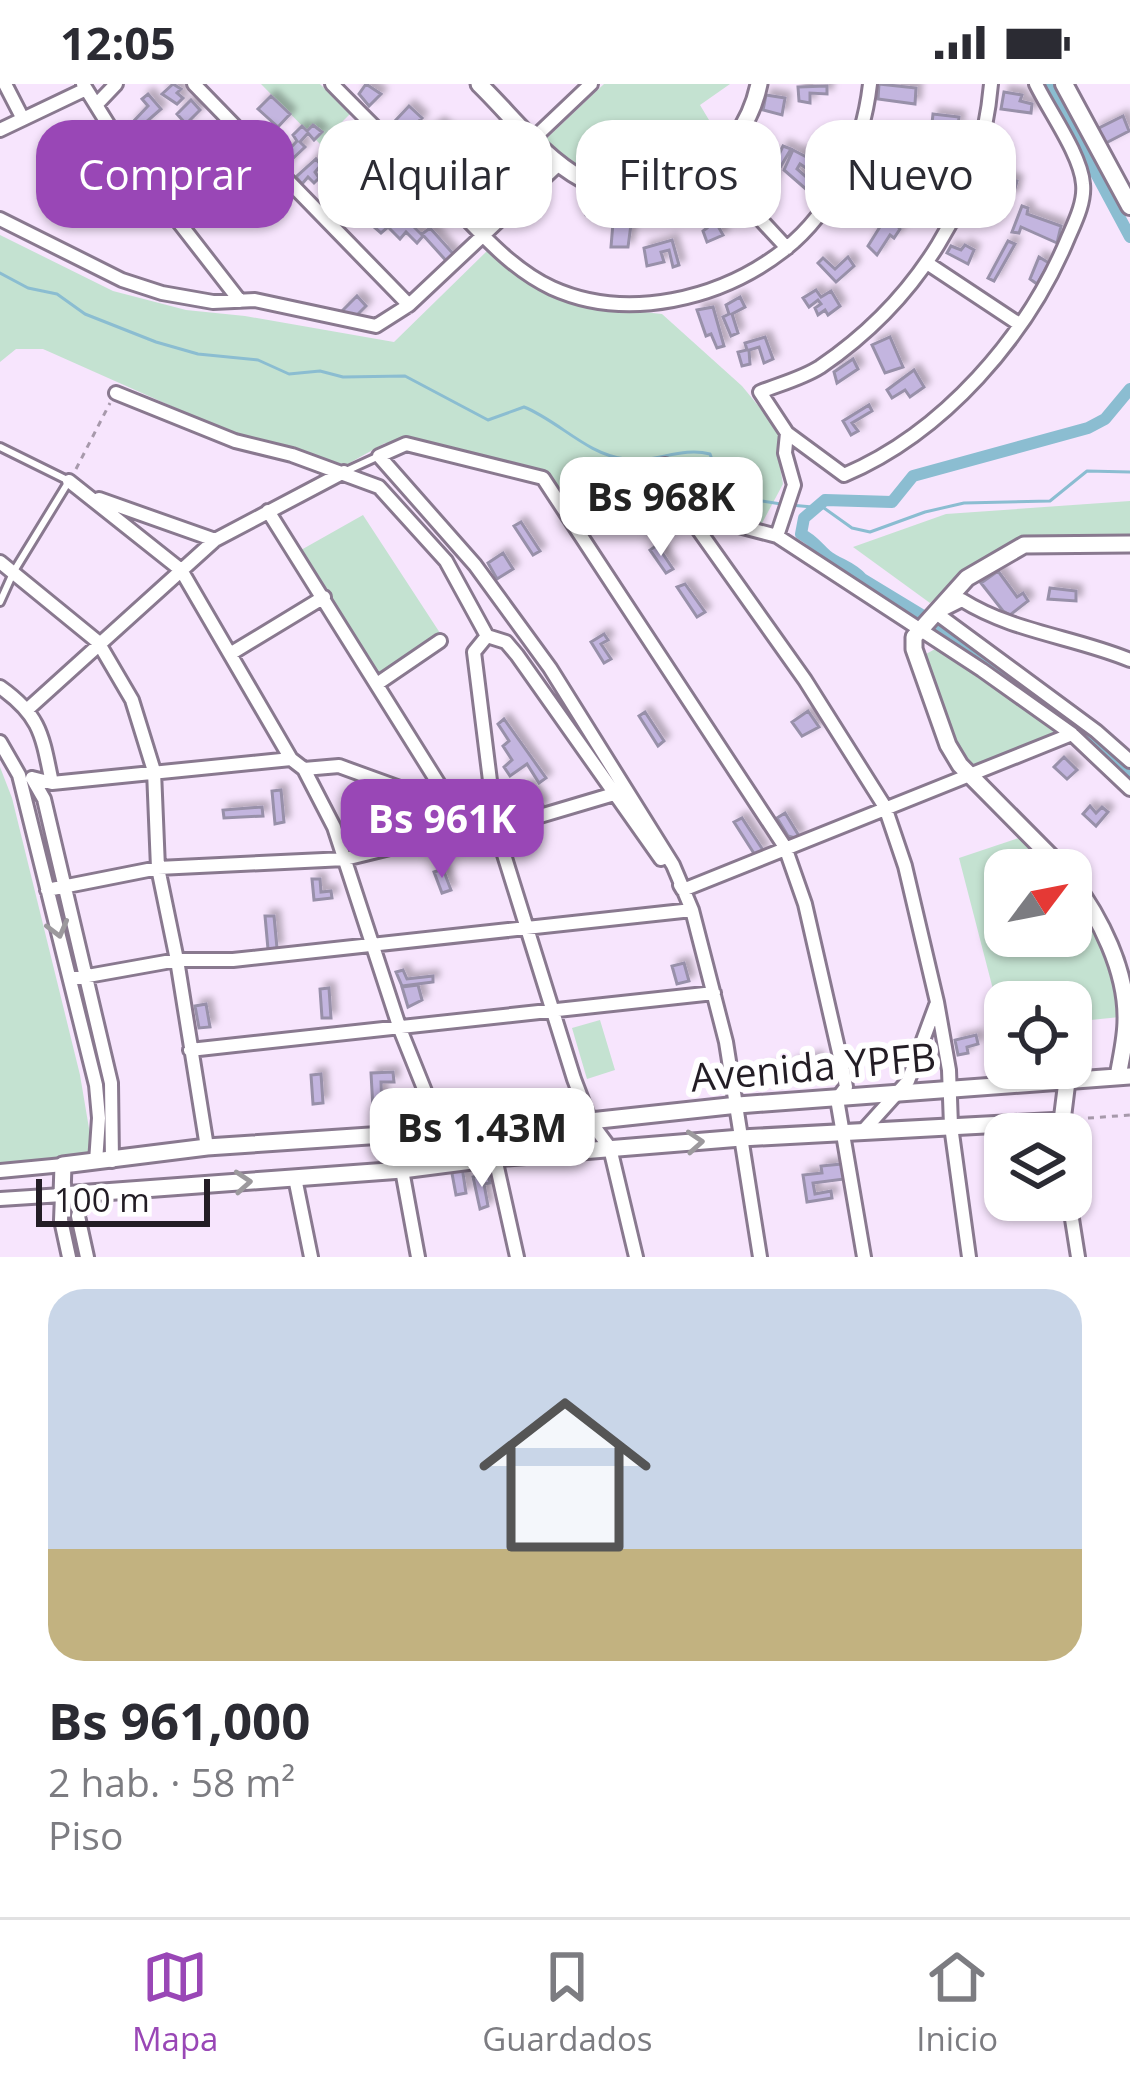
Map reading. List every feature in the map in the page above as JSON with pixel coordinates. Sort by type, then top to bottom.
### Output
[{"type":"main road","points":[[1064,84],[1125,184],[1130,206]]},
{"type":"street","points":[[4,84],[23,118]]},
{"type":"street","points":[[96,105],[116,84]]},
{"type":"street","points":[[194,84],[409,305]]},
{"type":"street","points":[[332,84],[483,235],[526,273],[551,287],[609,304],[637,305],[691,296],[788,248],[805,228]]},
{"type":"street","points":[[345,98],[356,84]]},
{"type":"street","points":[[479,84],[516,120]]},
{"type":"street","points":[[552,121],[591,84]]},
{"type":"street","points":[[748,120],[759,84]]},
{"type":"street","points":[[863,120],[870,84]]},
{"type":"street","points":[[986,120],[992,84]]},
{"type":"street","points":[[948,228],[897,300],[818,368],[760,392],[787,433],[844,475],[864,468],[905,441],[962,394],[1018,324],[1060,258],[1084,182],[1036,84]]},
{"type":"street","points":[[0,130],[85,86],[129,158],[240,301]]},
{"type":"street","points":[[552,155],[576,174]]},
{"type":"street","points":[[0,219],[122,280],[213,302],[255,300],[376,326],[409,305],[560,163]]},
{"type":"street","points":[[769,228],[788,248]]},
{"type":"street","points":[[927,263],[1018,324]]},
{"type":"street","points":[[116,393],[236,441],[379,487],[446,561],[487,636],[506,642],[517,655],[683,890]]},
{"type":"street","points":[[777,536],[794,484],[785,452],[787,433]]},
{"type":"street","points":[[760,1257],[738,1105],[714,994],[692,910],[674,865],[550,668],[475,565],[379,456],[406,444],[543,478],[785,847],[805,904],[843,1070],[846,1087],[837,1099],[864,1257]]},
{"type":"street","points":[[969,1257],[937,1002],[905,866],[884,807],[805,680],[655,467],[680,470],[717,512],[736,525],[777,536],[928,621],[1096,731],[1130,760]]},
{"type":"street","points":[[29,708],[215,540],[344,472]]},
{"type":"street","points":[[69,481],[182,570],[291,759],[304,769],[334,826],[400,1029],[441,1131],[495,1158],[517,1257]]},
{"type":"street","points":[[86,494],[215,540]]},
{"type":"street","points":[[268,511],[456,811]]},
{"type":"street","points":[[1042,849],[967,776],[948,746],[914,637],[967,578],[1024,545],[1130,544]]},
{"type":"street","points":[[0,562],[98,642],[132,700],[154,771],[158,868],[178,960],[207,1147]]},
{"type":"street","points":[[230,654],[324,597]]},
{"type":"street","points":[[928,621],[962,600],[1034,631],[1095,645],[1130,660]]},
{"type":"street","points":[[928,621],[1072,734],[1130,789]]},
{"type":"street","points":[[487,636],[474,652],[474,666],[496,830],[590,1121],[610,1148],[636,1257]]},
{"type":"street","points":[[377,684],[440,641]]},
{"type":"street","points":[[0,686],[29,708],[43,741],[52,783]]},
{"type":"street","points":[[683,890],[1072,734]]},
{"type":"street","points":[[0,742],[44,799],[78,978]]},
{"type":"street","points":[[26,776],[52,783],[291,759]]},
{"type":"street","points":[[304,769],[340,766],[496,830]]},
{"type":"street","points":[[26,776],[47,890],[111,1083],[104,1161],[78,1216],[87,1257]]},
{"type":"street","points":[[47,890],[158,868],[345,859],[451,833],[496,830],[614,794]]},
{"type":"street","points":[[78,978],[178,960],[233,960],[692,910]]},
{"type":"street","points":[[1092,910],[1125,998],[1124,1076]]},
{"type":"street","points":[[190,1050],[714,994]]},
{"type":"street","points":[[862,1132],[908,1082],[937,1002]]},
{"type":"street","name":"Avenida YPFB","points":[[1092,1079],[1124,1076]]},
{"type":"street","name":"Avenida YPFB","points":[[0,1171],[207,1147],[590,1121],[984,1087]]},
{"type":"street","name":"Avenida YPFB","points":[[0,1199],[402,1171],[495,1158],[741,1138],[984,1126]]},
{"type":"street","points":[[64,1165],[61,1220],[69,1257]]},
{"type":"street","points":[[402,1171],[418,1257]]},
{"type":"street","points":[[295,1178],[311,1257]]},
{"type":"street","points":[[1072,1221],[1078,1257]]},
{"type":"lane","points":[[0,447],[69,481],[0,602]]},
{"type":"lane","points":[[344,472],[379,456]]},
{"type":"path","points":[[69,481],[116,393]]},
{"type":"path","points":[[575,526],[663,479]]},
{"type":"path","points":[[1092,1122],[1130,1115]]},
{"type":"green space","points":[[261,84],[320,84],[350,114],[344,120],[318,120],[318,142]]},
{"type":"green space","points":[[604,84],[730,84],[700,105],[709,120],[576,120],[576,163],[552,144],[552,133]]},
{"type":"green space","points":[[0,235],[113,291],[186,310],[394,342],[487,251],[527,283],[581,305],[662,314],[742,386],[783,436],[778,455],[783,484],[761,525],[727,511],[690,468],[661,462],[646,465],[649,480],[579,516],[551,476],[405,443],[385,443],[346,465],[234,434],[43,349],[16,349],[0,362]]},
{"type":"green space","points":[[1130,501],[1130,536],[1022,538],[964,571],[930,603],[853,547],[946,514]]},
{"type":"green space","points":[[363,515],[440,633],[377,678],[301,550]]},
{"type":"green space","points":[[937,648],[1057,728],[1059,734],[968,768],[924,662],[926,654]]},
{"type":"green space","points":[[0,767],[12,798],[80,1075],[94,1158],[0,1163]]},
{"type":"green space","points":[[1022,837],[1034,849],[986,849]]},
{"type":"green space","points":[[984,850],[984,955],[959,858]]},
{"type":"green space","points":[[1092,926],[1111,966],[1120,1017],[1092,1020],[1092,981],[991,981],[985,957],[1092,957]]},
{"type":"green space","points":[[600,1020],[615,1070],[587,1079],[572,1028]]},
{"type":"building","points":[[173,84],[181,89],[177,93],[183,98],[177,104],[162,94]]},
{"type":"building","points":[[366,84],[381,94],[369,106],[359,94]]},
{"type":"building","points":[[879,84],[916,88],[915,104],[878,99]]},
{"type":"building","points":[[827,86],[827,94],[810,93],[810,103],[799,101],[798,87]]},
{"type":"building","points":[[1004,92],[1022,95],[1020,101],[1032,104],[1031,113],[1001,109]]},
{"type":"building","points":[[148,94],[161,109],[148,120],[135,120],[148,106],[142,99]]},
{"type":"building","points":[[766,95],[785,98],[782,115],[763,110]]},
{"type":"building","points":[[271,96],[290,114],[284,120],[270,120],[258,109]]},
{"type":"building","points":[[191,100],[200,110],[190,120],[177,114]]},
{"type":"building","points":[[409,106],[422,118],[420,120],[396,120]]},
{"type":"building","points":[[933,114],[959,117],[959,120],[932,120]]},
{"type":"building","points":[[1123,116],[1129,131],[1102,145],[1095,130]]},
{"type":"building","points":[[313,125],[318,136],[314,140],[308,133],[300,142],[305,147],[294,157],[294,134],[302,126],[307,131]]},
{"type":"building","points":[[783,146],[791,149],[781,166]]},
{"type":"building","points":[[793,150],[805,156],[805,168],[800,164],[797,169],[805,176],[805,188],[784,170]]},
{"type":"building","points":[[318,161],[314,183],[308,177],[302,184],[296,177]]},
{"type":"building","points":[[1022,206],[1028,208],[1027,214],[1061,226],[1057,243],[1021,227],[1019,233],[1012,232]]},
{"type":"building","points":[[389,228],[415,228],[423,236],[417,243],[406,232],[400,239]]},
{"type":"building","points":[[430,228],[457,258],[450,265],[422,234]]},
{"type":"building","points":[[613,228],[631,228],[628,247],[611,247]]},
{"type":"building","points":[[719,228],[723,235],[707,242],[703,231]]},
{"type":"building","points":[[879,228],[900,229],[877,255],[868,246]]},
{"type":"building","points":[[672,240],[679,265],[673,267],[669,250],[661,252],[664,262],[647,266],[644,248]]},
{"type":"building","points":[[1008,241],[1015,244],[994,281],[988,278]]},
{"type":"building","points":[[965,245],[974,250],[968,264],[947,253],[951,246],[961,250]]},
{"type":"building","points":[[848,257],[854,266],[836,282],[818,263],[823,258],[835,269]]},
{"type":"building","points":[[1039,257],[1049,263],[1037,284],[1030,279]]},
{"type":"building","points":[[816,290],[821,297],[831,291],[840,306],[828,315],[825,310],[818,315],[818,300],[809,307],[803,298]]},
{"type":"building","points":[[357,296],[366,306],[352,320],[341,312]]},
{"type":"building","points":[[740,297],[745,307],[732,314],[738,333],[731,336],[723,317],[729,314],[726,305]]},
{"type":"building","points":[[713,307],[724,346],[717,348],[711,334],[706,336],[697,310]]},
{"type":"building","points":[[765,337],[773,359],[764,363],[759,347],[749,350],[750,364],[742,366],[738,352],[747,350],[745,343]]},
{"type":"building","points":[[890,337],[903,367],[885,373],[872,345]]},
{"type":"building","points":[[853,359],[858,369],[837,383],[834,372]]},
{"type":"building","points":[[914,370],[924,387],[910,397],[905,390],[892,398],[887,390]]},
{"type":"building","points":[[869,405],[872,411],[852,423],[858,431],[851,435],[843,421]]},
{"type":"building","points":[[521,522],[540,551],[533,555],[514,526]]},
{"type":"building","points":[[657,545],[673,569],[666,573],[650,550]]},
{"type":"building","points":[[503,553],[513,569],[497,579],[488,563]]},
{"type":"building","points":[[998,571],[1017,597],[1023,593],[1028,601],[1010,615],[981,583]]},
{"type":"building","points":[[685,584],[705,612],[697,617],[677,587]]},
{"type":"building","points":[[1050,588],[1076,591],[1076,601],[1048,599]]},
{"type":"building","points":[[604,634],[608,640],[601,644],[611,659],[604,663],[591,642]]},
{"type":"building","points":[[808,711],[819,727],[802,736],[792,722]]},
{"type":"building","points":[[645,712],[664,741],[658,746],[639,716]]},
{"type":"building","points":[[504,719],[546,778],[539,783],[527,764],[510,776],[504,767],[512,760],[503,746],[509,741],[498,724]]},
{"type":"building","points":[[1064,757],[1077,770],[1067,779],[1054,767]]},
{"type":"building","points":[[529,785],[543,805],[536,811],[521,789]]},
{"type":"building","points":[[281,790],[284,822],[275,824],[272,791]]},
{"type":"building","points":[[1090,806],[1096,813],[1102,807],[1108,812],[1096,826],[1083,814]]},
{"type":"building","points":[[262,807],[263,816],[224,818],[223,810]]},
{"type":"building","points":[[785,813],[799,836],[795,838],[788,836],[777,818]]},
{"type":"building","points":[[742,818],[763,850],[755,855],[734,822]]},
{"type":"building","points":[[443,869],[451,890],[442,893],[434,872]]},
{"type":"building","points":[[312,879],[320,879],[321,892],[331,891],[332,898],[314,900]]},
{"type":"building","points":[[265,916],[274,916],[277,948],[268,949]]},
{"type":"building","points":[[684,963],[689,981],[677,984],[672,966]]},
{"type":"building","points":[[403,970],[407,979],[433,976],[433,982],[402,986],[396,972]]},
{"type":"building","points":[[418,985],[422,1000],[408,1007],[402,987]]},
{"type":"building","points":[[329,988],[331,1018],[322,1018],[320,989]]},
{"type":"building","points":[[206,1004],[210,1027],[199,1028],[195,1006]]},
{"type":"building","points":[[976,1035],[978,1044],[958,1055],[955,1040]]},
{"type":"building","points":[[817,1057],[819,1066],[792,1073],[790,1064]]},
{"type":"building","points":[[781,1066],[783,1075],[755,1082],[753,1073]]},
{"type":"building","points":[[393,1072],[394,1082],[381,1082],[382,1109],[373,1109],[371,1073]]},
{"type":"building","points":[[321,1074],[323,1103],[313,1104],[311,1075]]},
{"type":"building","points":[[842,1164],[844,1179],[813,1183],[815,1194],[831,1191],[832,1198],[807,1202],[803,1175],[822,1173],[821,1166]]},
{"type":"building","points":[[462,1167],[466,1193],[456,1195],[451,1168]]},
{"type":"building","points":[[488,1174],[490,1183],[484,1184],[488,1206],[480,1209],[473,1177]]},
{"type":"waterway","points":[[1048,84],[1130,237]]},
{"type":"waterway","points":[[0,273],[28,288],[57,294],[85,314],[198,354],[258,360],[289,374],[405,376],[488,420],[524,407],[598,451],[625,459],[710,454],[725,495],[781,504]]},
{"type":"waterway","points":[[1130,389],[1105,419],[1088,428],[913,476],[892,502],[825,500],[804,518],[801,534],[1064,714],[1130,774]]},
{"type":"waterway","points":[[790,505],[824,508],[852,528],[870,532],[964,503],[1050,501],[1087,471],[1130,472]]}]
